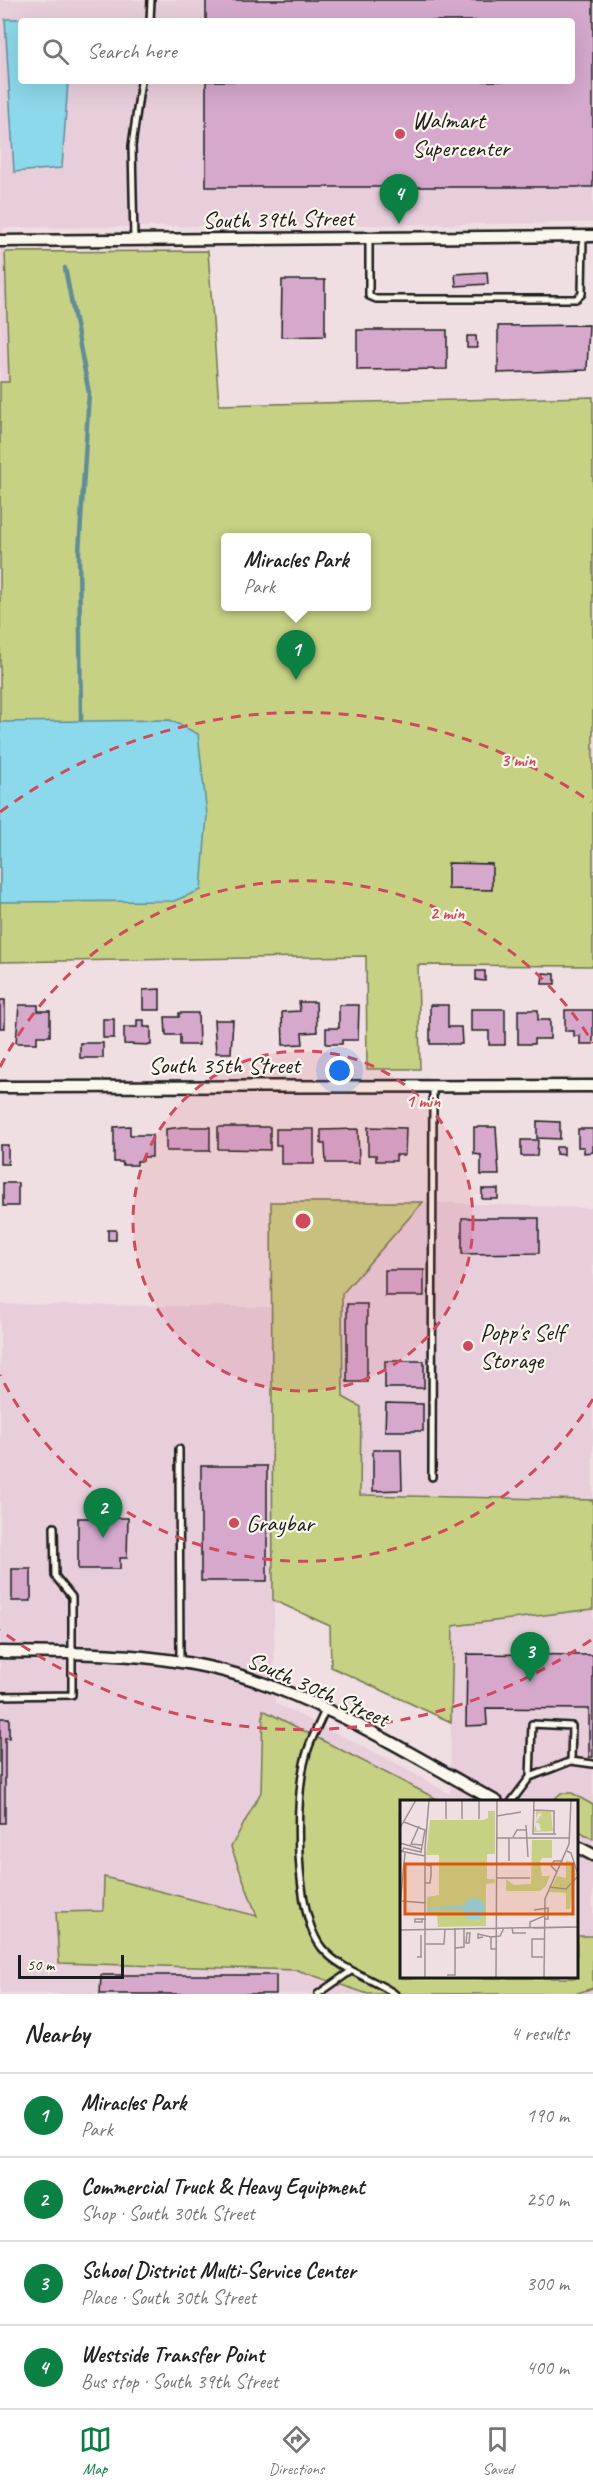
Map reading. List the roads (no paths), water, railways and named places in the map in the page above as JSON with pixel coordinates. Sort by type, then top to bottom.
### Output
[{"type":"street","name":"South 39th Street","points":[[0,241],[588,236]]},
{"type":"street","name":"South 35th Street","points":[[0,1086],[593,1086]]},
{"type":"street","name":"South 30th Street","points":[[0,1652],[109,1653],[180,1662],[235,1674],[325,1710],[493,1800]]},
{"type":"street","points":[[578,1847],[593,1855]]},
{"type":"lane","points":[[150,18],[151,0]]},
{"type":"lane","points":[[134,241],[132,146],[141,84]]},
{"type":"lane","points":[[369,238],[369,296],[376,299],[471,301],[576,299],[582,294],[588,236]]},
{"type":"lane","points":[[432,1477],[433,1086]]},
{"type":"lane","points":[[179,1449],[180,1662]]},
{"type":"lane","points":[[0,1696],[72,1695],[72,1597],[55,1576],[54,1527]]},
{"type":"lane","points":[[325,1710],[306,1757],[299,1796],[298,1846],[304,1909],[321,1948],[351,1971],[395,1994]]},
{"type":"lane","points":[[530,1777],[532,1724],[572,1726],[571,1761]]},
{"type":"lane","points":[[513,1800],[530,1777],[571,1761],[593,1764]]},
{"type":"lane","points":[[318,1994],[351,1971]]},
{"type":"water","points":[[5,19],[18,19],[18,84],[68,84],[62,168],[14,172]]},
{"type":"water","points":[[170,720],[198,734],[207,815],[201,890],[174,901],[0,902],[0,722]]},
{"type":"waterway","points":[[65,268],[89,393],[79,552],[81,720]]},
{"type":"place","name":"Walmart Supercenter","points":[[400,134]]},
{"type":"place","name":"Westside Transfer Point","points":[[399,224]]},
{"type":"place","name":"Miracles Park","points":[[296,680]]},
{"type":"place","name":"Popp's Self Storage","points":[[468,1346]]},
{"type":"place","name":"Graybar","points":[[234,1523]]},
{"type":"place","name":"Commercial Truck & Heavy Equipment","points":[[103,1538]]},
{"type":"place","name":"School District Multi-Service Center","points":[[530,1682]]}]
